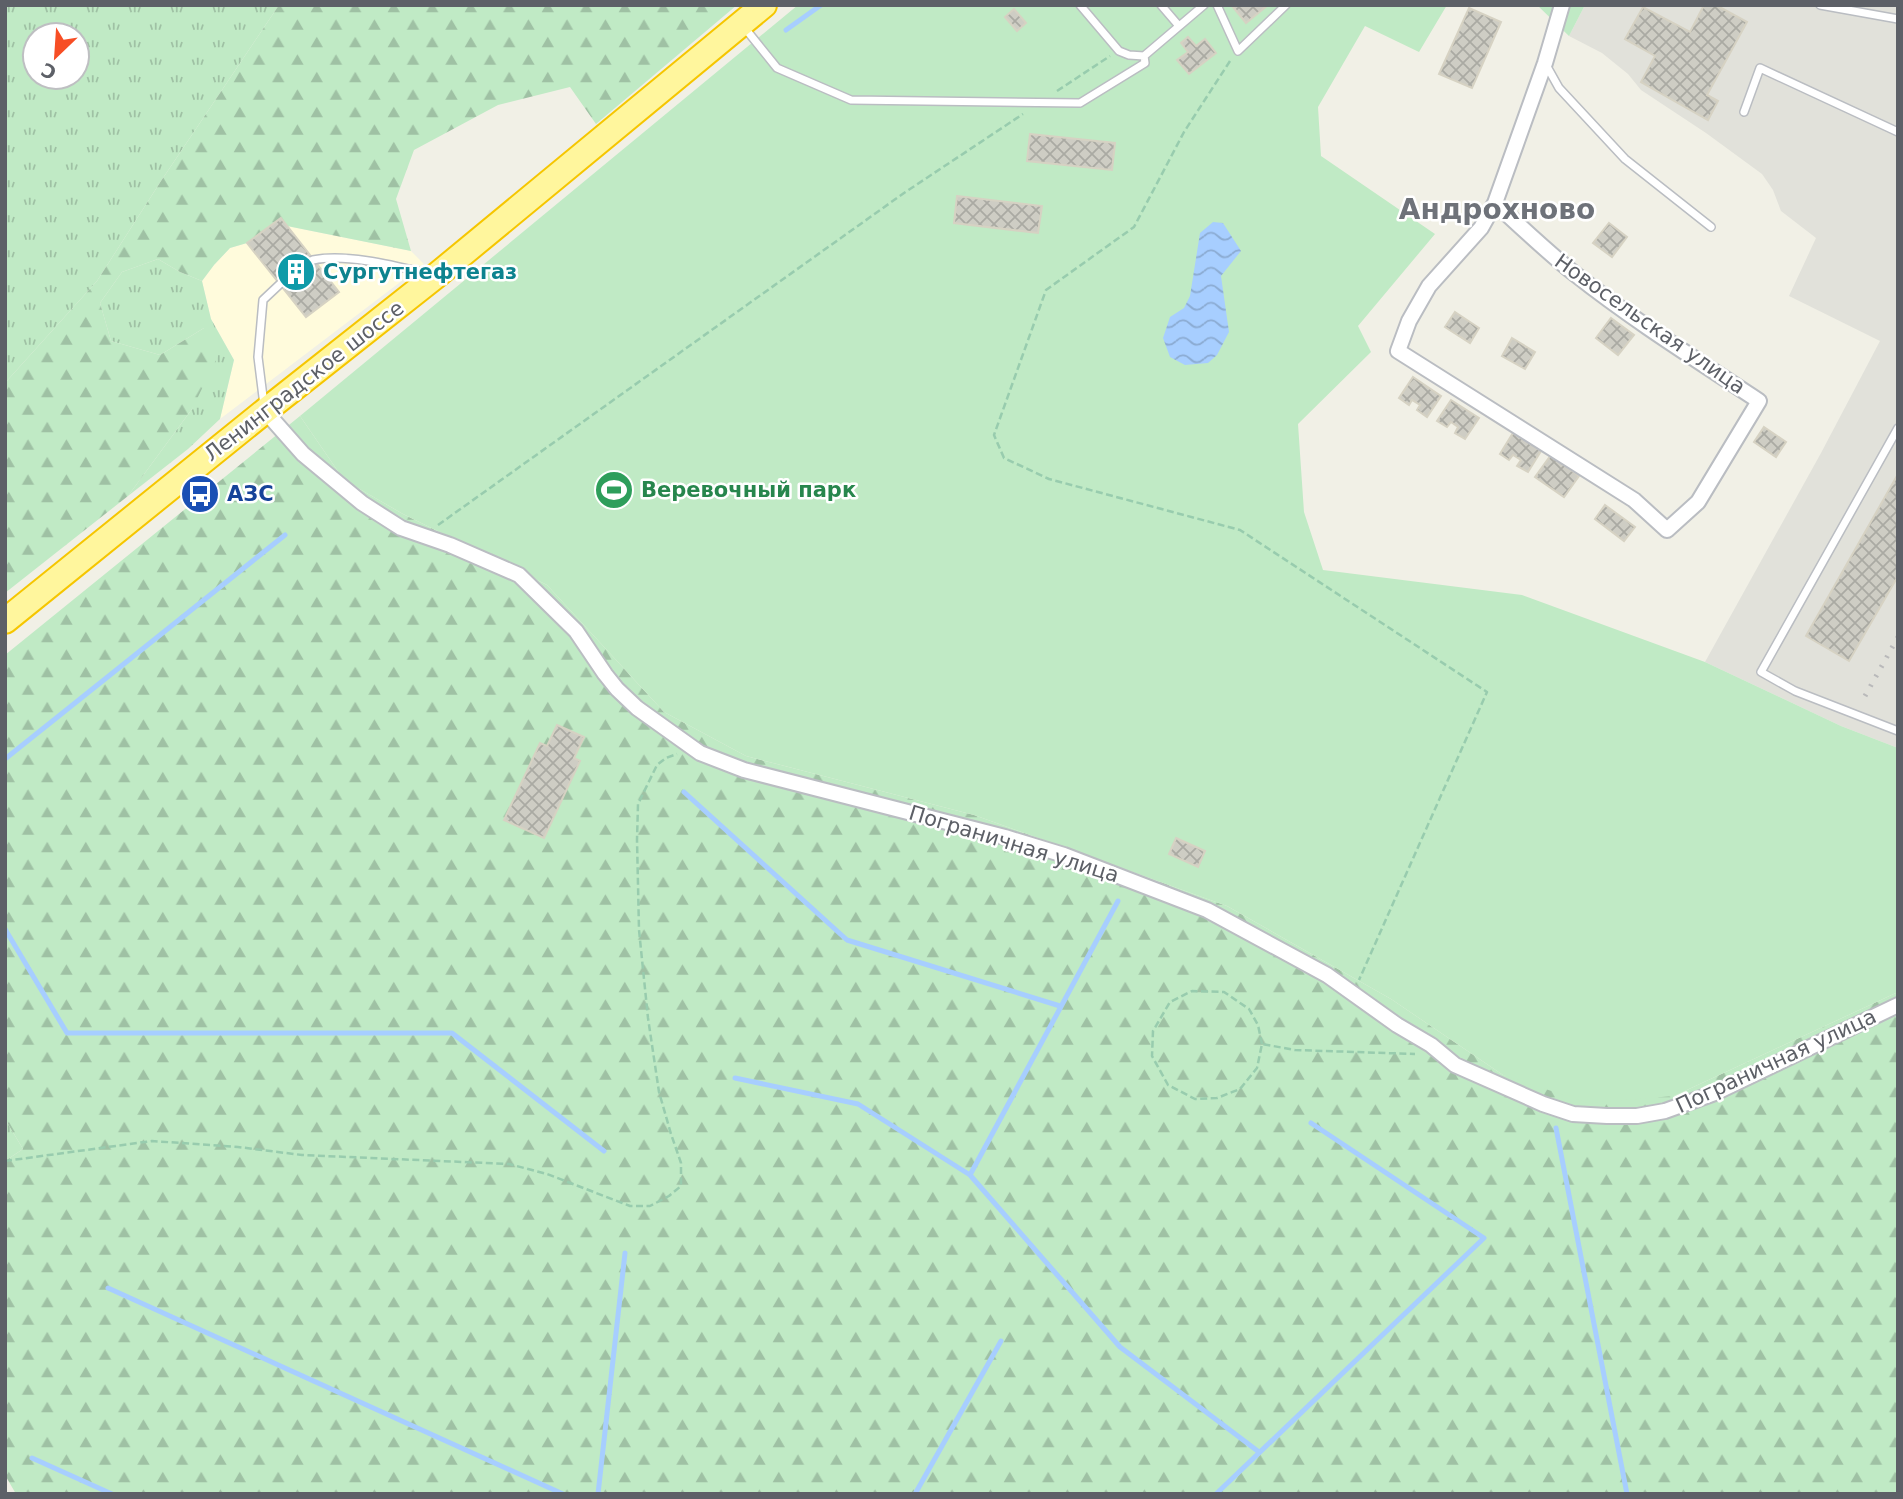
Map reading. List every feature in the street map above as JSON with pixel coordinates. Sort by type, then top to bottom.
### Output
[{"type":"highway","name":"Ленинградское шоссе","points":[[5,621],[437,275],[764,5]]},
{"type":"street","points":[[1495,203],[1545,63],[1562,5]]},
{"type":"street","name":"Новосельская улица","points":[[1495,203],[1575,274],[1679,349],[1759,401],[1699,502],[1667,530],[1634,500],[1398,351],[1409,321],[1429,286],[1481,228],[1495,203]]},
{"type":"street","name":"Пограничная улица","points":[[265,411],[303,454],[362,503],[401,528],[450,545],[519,575],[576,631],[605,674],[636,708],[700,753],[744,770],[1005,837],[1105,870],[1207,910],[1292,955],[1353,993],[1397,1025],[1431,1045],[1455,1065],[1543,1104],[1573,1114],[1637,1116],[1665,1111],[1715,1093],[1898,1005]]},
{"type":"lane","points":[[1080,5],[1119,51],[1144,56],[1204,5]]},
{"type":"lane","points":[[1161,5],[1179,26]]},
{"type":"lane","points":[[1217,5],[1238,51],[1286,5]]},
{"type":"lane","points":[[1820,5],[1898,19]]},
{"type":"lane","points":[[742,23],[777,68],[851,100],[1080,103],[1146,63],[1144,56]]},
{"type":"lane","points":[[1545,63],[1559,88],[1625,159],[1711,228]]},
{"type":"lane","points":[[1744,112],[1760,68],[1898,132]]},
{"type":"lane","points":[[313,260],[327,257],[388,264],[437,275]]},
{"type":"lane","points":[[265,411],[258,357],[263,300],[280,284]]},
{"type":"lane","points":[[1898,428],[1761,672],[1795,691],[1898,731]]},
{"type":"path","points":[[1051,96],[1119,51]]},
{"type":"path","points":[[1238,51],[1184,132],[1134,227],[1046,290],[994,435],[1004,458],[1049,479],[1240,530],[1487,692],[1353,993]]},
{"type":"path","points":[[423,536],[904,193],[1028,110]]},
{"type":"path","points":[[5,1161],[152,1140],[302,1155],[509,1164],[547,1174],[630,1206],[650,1206],[669,1196],[681,1186],[681,1163],[659,1092],[648,1018],[639,930],[638,804],[657,765],[678,753],[700,753]]},
{"type":"path","points":[[1192,991],[1224,992],[1249,1009],[1258,1025],[1262,1044],[1256,1068],[1240,1089],[1217,1098],[1195,1099],[1168,1085],[1152,1056],[1153,1031],[1170,1002],[1192,991]]},
{"type":"path","points":[[1262,1044],[1295,1050],[1418,1054]]},
{"type":"shaded area","points":[[1585,5],[1898,5],[1898,748],[1841,726],[1705,662],[1880,341],[1789,296],[1816,238],[1781,211],[1773,190],[1762,174],[1641,90],[1628,74],[1602,53],[1569,36]]},
{"type":"shaded area","name":"Сургутнефтегаз","points":[[287,226],[411,251],[424,264],[220,419],[234,360],[211,319],[202,281],[230,248]]},
{"type":"green space","points":[[5,5],[279,5],[161,181],[97,281],[5,383]]},
{"type":"green space","points":[[279,5],[737,5],[596,124],[570,87],[498,105],[414,150],[396,199],[411,251],[287,226],[281,218],[247,243],[230,248],[202,281],[158,259],[122,272],[100,303],[111,341],[160,355],[204,328],[218,356],[192,409],[128,496],[5,593],[5,383],[97,281]]},
{"type":"green space","points":[[798,5],[1447,5],[1419,52],[1365,26],[1318,107],[1321,156],[1435,234],[1358,326],[1371,352],[1298,424],[1304,512],[1323,570],[1522,595],[1705,662],[1841,726],[1898,748],[1898,992],[1674,1096],[1588,1103],[1503,1075],[1391,999],[1227,906],[974,815],[746,756],[664,712],[547,585],[403,514],[344,480],[300,416]]},
{"type":"green space","points":[[1537,5],[1585,5],[1569,36]]},
{"type":"green space","points":[[158,259],[202,281],[211,319],[234,360],[220,419],[188,449],[128,496],[192,409],[204,328],[160,355],[111,341],[100,303],[122,272]]},
{"type":"green space","points":[[300,416],[344,480],[403,514],[547,585],[664,712],[746,756],[974,815],[1227,906],[1391,999],[1503,1075],[1674,1096],[1898,992],[1898,1494],[16,1494],[5,1475],[5,1161],[23,1149],[5,1119],[5,655]]},
{"type":"green space","points":[[5,1119],[23,1149],[5,1161]]},
{"type":"water","points":[[1213,222],[1223,223],[1241,251],[1221,276],[1229,332],[1217,355],[1208,363],[1185,365],[1170,357],[1163,338],[1170,317],[1184,308],[1190,296],[1200,233]]},
{"type":"building","points":[[1268,5],[1246,23],[1233,7]]},
{"type":"building","points":[[1704,5],[1716,5],[1747,22],[1707,95],[1718,101],[1708,120],[1641,82],[1655,56],[1625,39],[1643,7],[1690,32]]},
{"type":"building","points":[[1469,8],[1501,22],[1472,88],[1439,74]]},
{"type":"building","points":[[1014,9],[1026,23],[1017,31],[1005,17]]},
{"type":"building","points":[[1188,37],[1196,46],[1205,39],[1216,53],[1189,74],[1177,60],[1188,52],[1181,43]]},
{"type":"building","points":[[1030,134],[1115,143],[1112,170],[1027,161]]},
{"type":"building","points":[[957,196],[1042,206],[1038,233],[954,223]]},
{"type":"building","name":"Сургутнефтегаз","points":[[281,218],[339,292],[306,317],[247,243]]},
{"type":"building","points":[[1609,223],[1627,237],[1612,257],[1593,243]]},
{"type":"building","points":[[1455,312],[1479,328],[1470,343],[1445,327]]},
{"type":"building","points":[[1611,318],[1634,335],[1618,355],[1596,338]]},
{"type":"building","points":[[1512,338],[1535,352],[1525,369],[1502,356]]},
{"type":"building","points":[[1413,377],[1441,396],[1427,417],[1417,410],[1420,405],[1412,400],[1409,405],[1399,398]]},
{"type":"building","points":[[1451,400],[1479,418],[1465,439],[1455,433],[1458,427],[1451,422],[1447,427],[1437,421]]},
{"type":"building","points":[[1764,427],[1786,442],[1776,457],[1754,442]]},
{"type":"building","points":[[1513,433],[1541,451],[1528,472],[1517,466],[1521,460],[1513,455],[1509,460],[1500,454]]},
{"type":"building","points":[[1551,455],[1579,476],[1564,497],[1535,477]]},
{"type":"building","points":[[1898,474],[1898,576],[1849,661],[1806,636]]},
{"type":"building","points":[[1605,505],[1635,527],[1624,541],[1595,519]]},
{"type":"building","points":[[557,725],[584,737],[574,758],[580,761],[544,838],[504,820],[540,743],[547,746]]},
{"type":"building","points":[[1176,838],[1205,851],[1198,867],[1169,854]]},
{"type":"waterway","points":[[786,30],[821,5]]},
{"type":"waterway","points":[[5,759],[285,535]]},
{"type":"waterway","points":[[684,792],[847,940],[1060,1006]]},
{"type":"waterway","points":[[970,1175],[1118,901]]},
{"type":"waterway","points":[[5,929],[67,1033],[452,1033],[604,1151]]},
{"type":"waterway","points":[[735,1078],[858,1104],[970,1175],[1120,1347],[1259,1452]]},
{"type":"waterway","points":[[1216,1494],[1484,1238],[1311,1123]]},
{"type":"waterway","points":[[1556,1128],[1627,1494]]},
{"type":"waterway","points":[[598,1494],[625,1253]]},
{"type":"waterway","points":[[108,1288],[563,1494]]},
{"type":"waterway","points":[[915,1494],[1001,1341]]},
{"type":"waterway","points":[[32,1458],[112,1494]]},
{"type":"railway","points":[[1865,696],[1898,637]]},
{"type":"place","name":"Сургутнефтегаз","points":[[296,272]]},
{"type":"place","name":"Веревочный парк","points":[[614,490]]},
{"type":"place","name":"АЗС","points":[[200,494]]},
{"type":"district","name":"Андрохново","points":[[1497,209]]}]
